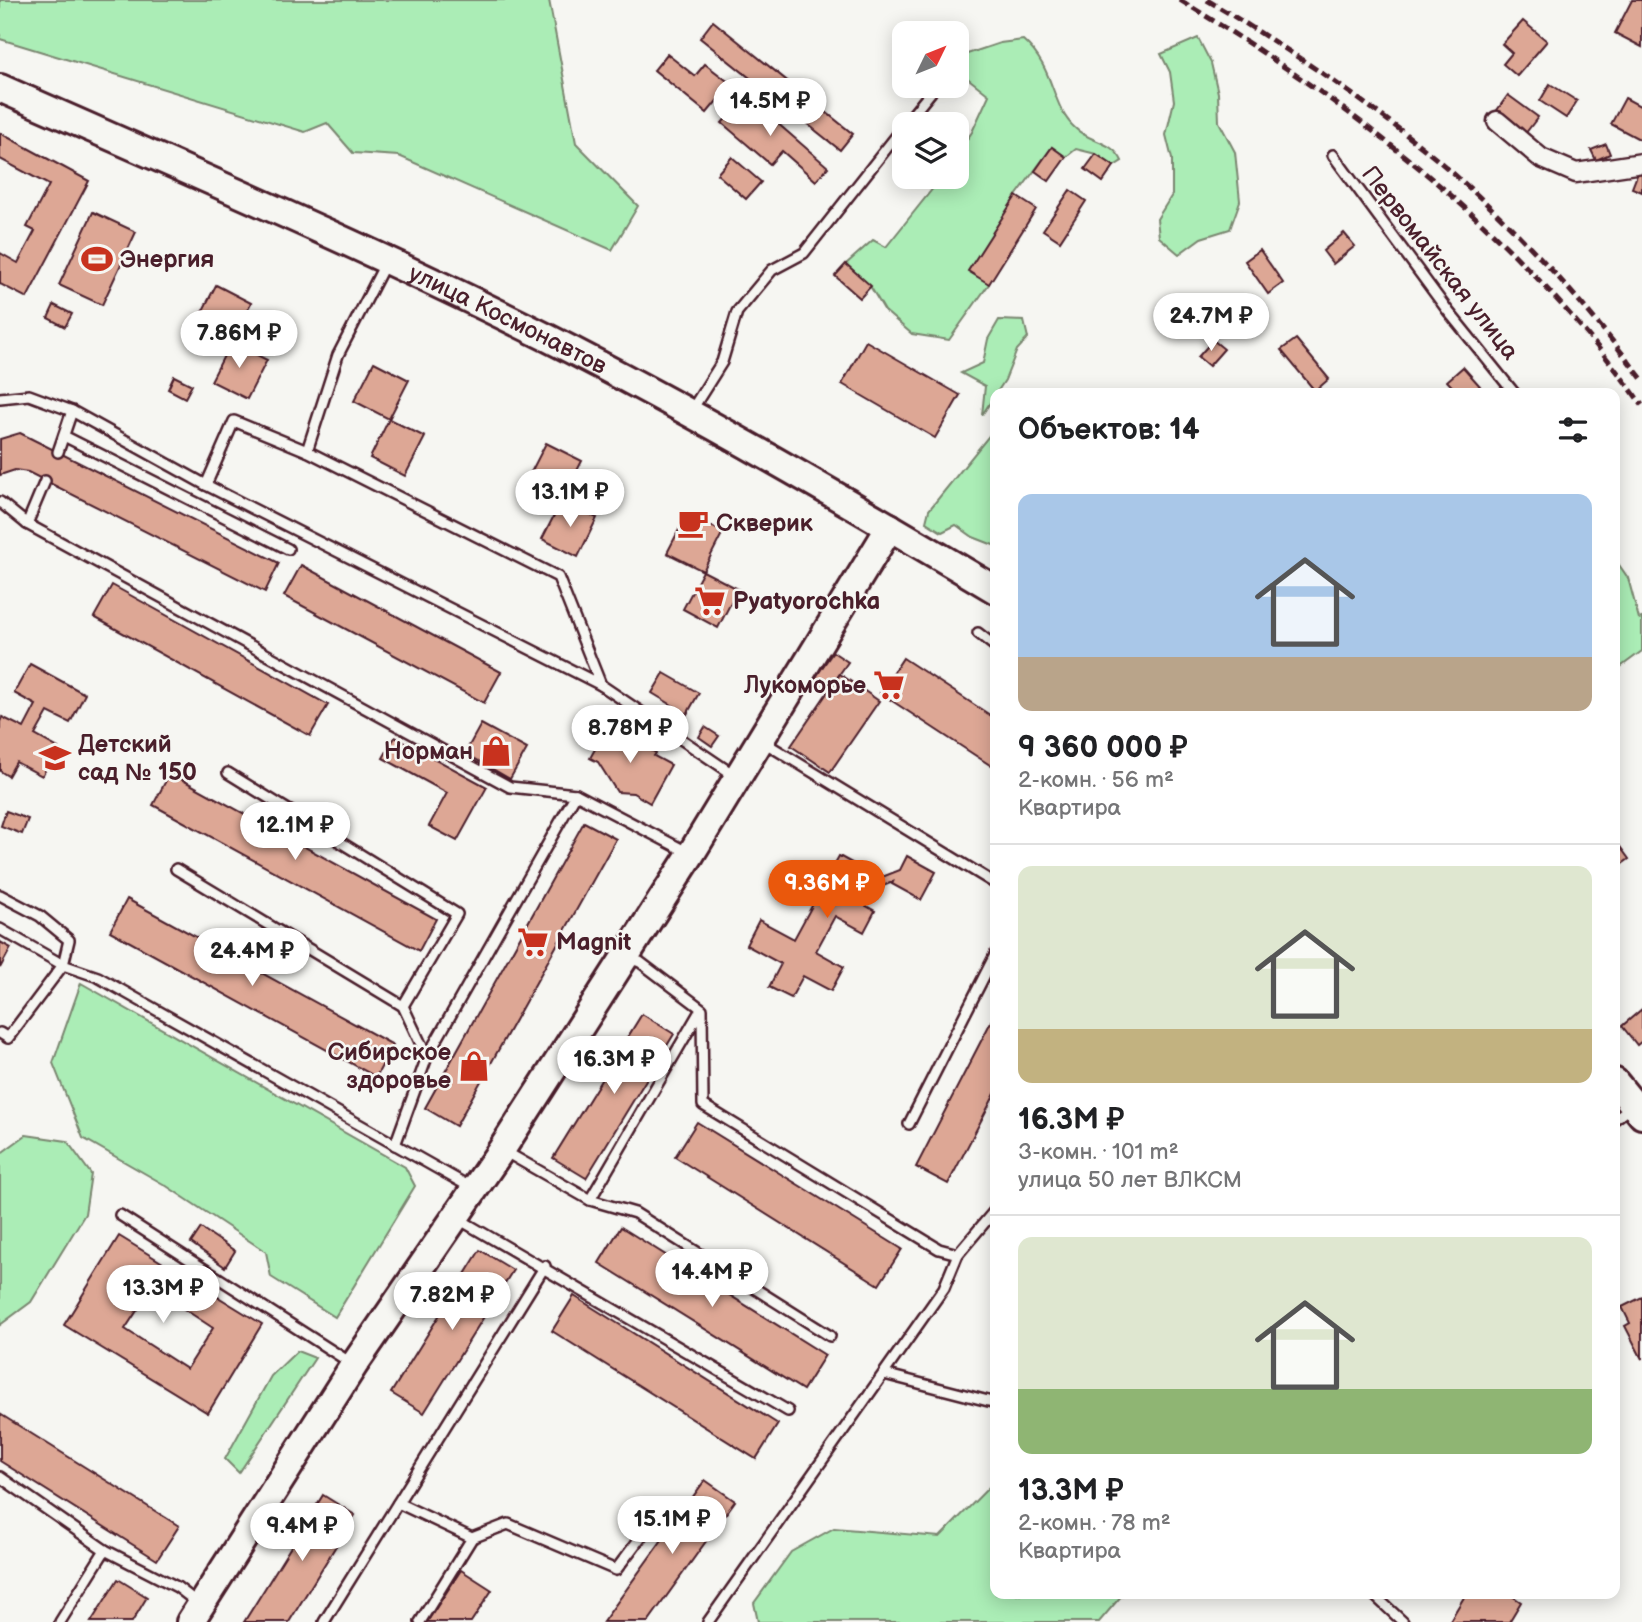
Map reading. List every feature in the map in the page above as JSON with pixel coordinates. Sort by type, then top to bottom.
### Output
[{"type":"street","name":"улица Космонавтов","points":[[0,88],[386,260],[691,412],[990,586]]},
{"type":"street","points":[[1497,121],[1541,158],[1576,173],[1642,163]]},
{"type":"street","points":[[195,1613],[354,1365],[502,1149],[738,778],[890,527]]},
{"type":"street","points":[[1620,1093],[1630,1113]]},
{"type":"lane","points":[[915,112],[926,98]]},
{"type":"lane","points":[[691,412],[722,362],[737,312],[772,270],[804,253],[892,141]]},
{"type":"lane","name":"Первомайская улица","points":[[1333,155],[1448,311],[1510,388]]},
{"type":"lane","points":[[306,451],[338,355],[386,260]]},
{"type":"lane","points":[[0,398],[29,396],[72,411],[206,485],[601,685],[738,778]]},
{"type":"lane","points":[[58,452],[72,411]]},
{"type":"lane","points":[[206,485],[234,421],[306,451],[558,577],[601,685]]},
{"type":"lane","points":[[64,436],[288,549]]},
{"type":"lane","points":[[27,524],[45,481]]},
{"type":"lane","points":[[0,502],[27,524],[510,787],[576,794],[691,853]]},
{"type":"lane","points":[[978,633],[990,642]]},
{"type":"lane","points":[[761,740],[990,880]]},
{"type":"lane","points":[[228,773],[457,914],[403,1006]]},
{"type":"lane","points":[[395,1145],[427,1057],[576,794]]},
{"type":"lane","points":[[176,869],[403,1006],[427,1057]]},
{"type":"lane","points":[[0,895],[40,916],[69,940],[63,965],[8,1038],[0,1033]]},
{"type":"lane","points":[[0,929],[63,965],[97,977],[473,1189]]},
{"type":"lane","points":[[624,956],[640,962],[702,1009]]},
{"type":"lane","points":[[909,1124],[990,965]]},
{"type":"lane","points":[[590,1200],[702,1009]]},
{"type":"lane","points":[[702,1009],[703,1105],[914,1236],[939,1249],[958,1254]]},
{"type":"lane","points":[[502,1149],[590,1200],[635,1213],[830,1336]]},
{"type":"lane","points":[[120,1215],[354,1365]]},
{"type":"lane","points":[[455,1216],[545,1266],[788,1411]]},
{"type":"lane","points":[[708,1622],[944,1289],[958,1254],[990,1216]]},
{"type":"lane","points":[[324,1622],[545,1266]]},
{"type":"lane","points":[[884,1374],[990,1401]]},
{"type":"lane","points":[[1,1480],[105,1550],[177,1587],[195,1613]]},
{"type":"lane","points":[[398,1503],[472,1538]]},
{"type":"lane","points":[[420,1622],[472,1538],[508,1524],[615,1570],[664,1506]]},
{"type":"lane","points":[[60,1622],[105,1550]]},
{"type":"lane","points":[[1378,1599],[1403,1622]]},
{"type":"green space","points":[[0,0],[549,0],[576,143],[638,206],[612,250],[399,156],[353,153],[327,123],[305,132],[0,39]]},
{"type":"green space","points":[[1198,38],[1211,63],[1218,93],[1219,122],[1235,152],[1240,201],[1230,229],[1201,238],[1179,254],[1159,237],[1157,219],[1172,195],[1172,159],[1166,135],[1174,101],[1170,72],[1161,54]]},
{"type":"green space","points":[[1023,40],[1042,63],[1067,119],[1087,137],[1113,149],[1122,161],[1114,166],[1096,154],[1076,149],[1066,157],[1052,147],[1016,196],[989,284],[949,340],[912,334],[885,311],[870,286],[846,264],[873,240],[886,247],[932,189],[969,189],[969,136],[989,95],[970,80],[970,53],[1000,43]]},
{"type":"green space","points":[[999,320],[1024,321],[1028,338],[1017,350],[1000,388],[990,388],[990,403],[982,415],[985,386],[961,373],[983,363],[988,339]]},
{"type":"green space","points":[[990,434],[990,544],[973,537],[956,525],[942,532],[926,522],[929,510]]},
{"type":"green space","points":[[1620,566],[1628,578],[1639,619],[1642,618],[1642,651],[1620,667]]},
{"type":"green space","points":[[81,983],[405,1167],[415,1186],[335,1317],[271,1277],[266,1252],[165,1185],[83,1138],[53,1063]]},
{"type":"green space","points":[[26,1135],[67,1141],[91,1174],[85,1214],[31,1302],[0,1325],[0,1154]]},
{"type":"green space","points":[[297,1351],[315,1358],[239,1473],[225,1459],[271,1376]]},
{"type":"green space","points":[[990,1486],[990,1599],[1119,1599],[1099,1622],[758,1622],[754,1603],[791,1552],[834,1528],[940,1537]]},
{"type":"building","points":[[1632,0],[1642,0],[1642,47],[1615,33]]},
{"type":"building","points":[[713,21],[853,134],[840,150],[700,38]]},
{"type":"building","points":[[1523,21],[1547,41],[1517,76],[1503,64],[1512,53],[1502,44]]},
{"type":"building","points":[[667,54],[695,76],[705,64],[731,84],[707,113],[654,70]]},
{"type":"building","points":[[1550,84],[1577,101],[1566,118],[1540,101]]},
{"type":"building","points":[[1508,95],[1538,117],[1525,134],[1495,113]]},
{"type":"building","points":[[746,96],[828,167],[816,181],[782,151],[770,164],[722,123]]},
{"type":"building","points":[[1625,98],[1642,107],[1641,140],[1611,124]]},
{"type":"building","points":[[0,133],[89,181],[27,298],[0,284],[0,253],[18,263],[35,231],[27,227],[49,185],[0,159]]},
{"type":"building","points":[[1606,144],[1610,154],[1596,160],[1591,150]]},
{"type":"building","points":[[1052,147],[1066,157],[1049,181],[1035,171]]},
{"type":"building","points":[[1096,154],[1114,166],[1103,182],[1085,169]]},
{"type":"building","points":[[732,157],[761,182],[746,199],[717,174]]},
{"type":"building","points":[[1639,170],[1642,171],[1642,192],[1632,188]]},
{"type":"building","points":[[1070,190],[1086,201],[1060,241],[1043,230]]},
{"type":"building","points":[[1016,196],[1036,209],[989,284],[968,271]]},
{"type":"building","name":"Энергия","points":[[93,212],[136,232],[102,305],[59,285]]},
{"type":"building","points":[[1344,233],[1355,246],[1333,264],[1323,251]]},
{"type":"building","points":[[1260,250],[1283,283],[1268,294],[1245,261]]},
{"type":"building","points":[[846,264],[871,286],[860,298],[835,276]]},
{"type":"building","points":[[216,285],[251,303],[231,342],[196,324]]},
{"type":"building","points":[[54,305],[72,314],[65,327],[48,318]]},
{"type":"building","points":[[1296,339],[1329,379],[1318,388],[1313,388],[1281,350]]},
{"type":"building","points":[[1213,340],[1224,349],[1209,366],[1198,357]]},
{"type":"building","points":[[866,341],[960,395],[935,438],[842,384]]},
{"type":"building","points":[[231,342],[267,360],[247,399],[211,381]]},
{"type":"building","points":[[374,362],[409,380],[389,419],[354,401]]},
{"type":"building","points":[[1463,367],[1480,386],[1453,388],[1447,381]]},
{"type":"building","points":[[174,376],[192,385],[185,398],[168,389]]},
{"type":"building","points":[[389,419],[425,437],[405,476],[370,458]]},
{"type":"building","points":[[20,433],[279,563],[265,592],[28,472],[15,470],[0,475],[0,439]]},
{"type":"building","points":[[546,443],[582,461],[562,500],[526,482]]},
{"type":"building","points":[[562,500],[597,518],[578,557],[542,539]]},
{"type":"building","points":[[687,514],[723,532],[703,571],[667,553]]},
{"type":"building","points":[[301,565],[501,672],[484,703],[284,596]]},
{"type":"building","points":[[703,571],[738,589],[718,628],[683,609]]},
{"type":"building","points":[[112,585],[328,705],[310,736],[94,617]]},
{"type":"building","points":[[833,652],[848,662],[827,692],[812,682]]},
{"type":"building","points":[[903,658],[990,715],[990,765],[880,693]]},
{"type":"building","points":[[30,664],[85,694],[70,723],[48,712],[35,735],[58,748],[42,776],[16,762],[8,776],[0,771],[0,722],[2,717],[24,728],[36,705],[14,693]]},
{"type":"building","points":[[664,673],[699,693],[687,714],[652,693]]},
{"type":"building","points":[[840,674],[879,701],[830,772],[791,746]]},
{"type":"building","name":"Норман","points":[[481,724],[527,749],[510,779],[465,753]]},
{"type":"building","points":[[608,726],[656,753],[654,756],[671,765],[650,803],[633,793],[617,792],[598,762],[590,758]]},
{"type":"building","points":[[705,727],[719,736],[712,746],[699,737]]},
{"type":"building","points":[[395,737],[487,787],[457,841],[429,826],[447,793],[383,758]]},
{"type":"building","points":[[170,773],[436,919],[419,951],[153,805]]},
{"type":"building","points":[[6,811],[28,819],[22,834],[1,826]]},
{"type":"building","points":[[584,822],[616,839],[456,1126],[425,1108]]},
{"type":"building","points":[[1620,847],[1629,859],[1620,865]]},
{"type":"building","points":[[839,856],[861,868],[849,890],[900,870],[907,856],[936,872],[921,900],[892,884],[893,882],[852,898],[875,911],[864,932],[835,916],[816,951],[844,967],[831,991],[803,976],[791,998],[769,987],[781,964],[746,945],[759,920],[794,939],[813,904],[779,885],[790,864],[824,883]]},
{"type":"building","points":[[127,899],[393,1045],[376,1077],[110,931]]},
{"type":"building","points":[[0,942],[11,948],[0,968]]},
{"type":"building","points":[[1642,1009],[1642,1041],[1637,1045],[1622,1026]]},
{"type":"building","points":[[642,1014],[674,1034],[586,1178],[553,1158]]},
{"type":"building","points":[[990,1024],[990,1104],[948,1184],[916,1167]]},
{"type":"building","points":[[697,1122],[902,1249],[879,1285],[675,1157]]},
{"type":"building","points":[[621,1227],[825,1355],[803,1390],[599,1263]]},
{"type":"building","points":[[201,1228],[235,1251],[225,1267],[191,1243]]},
{"type":"building","points":[[119,1236],[262,1324],[208,1413],[64,1325]],"holes":[[[152,1288],[213,1328],[187,1369],[125,1329]]]},
{"type":"building","points":[[480,1250],[513,1270],[424,1413],[391,1393]]},
{"type":"building","points":[[574,1296],[778,1424],[756,1459],[552,1331]]},
{"type":"building","points":[[1642,1297],[1642,1359],[1625,1326],[1630,1323],[1622,1307]]},
{"type":"building","points":[[0,1414],[179,1526],[157,1560],[0,1461]]},
{"type":"building","points":[[705,1480],[735,1501],[648,1622],[603,1622]]},
{"type":"building","points":[[323,1495],[355,1515],[289,1622],[244,1622]]},
{"type":"building","points":[[461,1570],[492,1590],[471,1622],[427,1622]]},
{"type":"building","points":[[118,1579],[147,1597],[132,1622],[91,1622]]},
{"type":"building","points":[[1463,1599],[1516,1599],[1521,1602],[1509,1622],[1449,1622]]},
{"type":"railway","points":[[1180,0],[1311,85],[1432,179],[1489,230],[1543,284],[1594,342],[1642,405]]},
{"type":"railway","points":[[1207,0],[1288,51],[1393,124],[1480,197],[1565,285],[1642,379]]},
{"type":"place","name":"Энергия","points":[[97,259]]},
{"type":"place","name":"Скверик","points":[[693,523]]},
{"type":"place","name":"Pyatyorochka","points":[[710,601]]},
{"type":"place","name":"Лукоморье","points":[[889,685]]},
{"type":"place","name":"Норман","points":[[496,751]]},
{"type":"place","name":"Детский сад № 150","points":[[55,758]]},
{"type":"place","name":"Magnit","points":[[533,942]]},
{"type":"place","name":"Сибирское здоровье","points":[[474,1066]]}]
